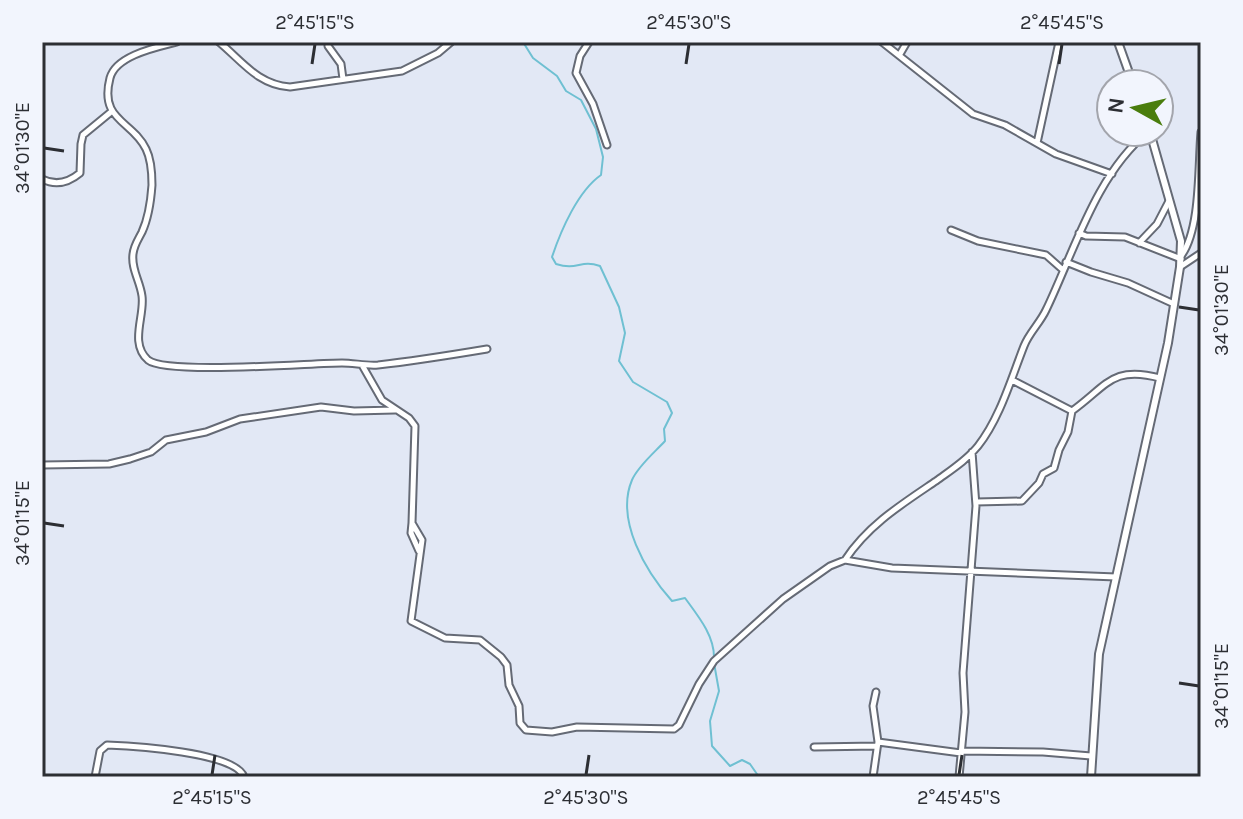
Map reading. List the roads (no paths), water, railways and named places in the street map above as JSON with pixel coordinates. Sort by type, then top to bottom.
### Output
[{"type":"street","points":[[177,42],[154,48],[118,66],[110,81],[111,112],[140,140],[150,161],[152,185],[148,212],[133,254],[133,267],[142,296],[138,330],[142,351],[149,360],[167,366],[362,365],[487,349]]},
{"type":"street","points":[[219,42],[243,65],[276,86],[290,87],[402,71],[438,53],[451,42]]},
{"type":"street","points":[[589,42],[580,56],[576,73],[593,104],[607,145]]},
{"type":"street","points":[[882,42],[973,114],[1005,125],[1056,154],[1112,174]]},
{"type":"street","points":[[900,54],[907,42]]},
{"type":"street","points":[[1037,143],[1059,42]]},
{"type":"street","points":[[1118,42],[1127,68]]},
{"type":"street","points":[[328,46],[339,58],[343,79]]},
{"type":"street","points":[[42,179],[59,183],[73,179],[80,173],[83,135],[111,112]]},
{"type":"street","points":[[1181,261],[1190,239],[1198,189],[1201,132]]},
{"type":"street","points":[[362,365],[376,393],[415,426],[412,523],[421,537],[411,617],[413,624],[445,638],[480,640],[501,657],[507,665],[509,685],[517,698],[522,727],[526,730],[552,732],[577,727],[674,729],[714,661],[783,599],[830,566],[845,560],[866,532],[980,443],[1012,380],[1024,347],[1044,315],[1079,233],[1112,174],[1133,148]]},
{"type":"street","points":[[1091,777],[1099,654],[1160,378],[1181,261],[1181,241],[1154,148]]},
{"type":"street","points":[[1139,243],[1157,224],[1169,200]]},
{"type":"street","points":[[951,230],[978,241],[1046,255],[1063,270]]},
{"type":"street","points":[[1079,233],[1125,237],[1181,261],[1201,253],[1190,239]]},
{"type":"street","points":[[1066,262],[1128,283],[1175,304]]},
{"type":"street","points":[[976,502],[1022,501],[1043,474],[1054,468],[1068,432],[1072,411],[1117,376],[1135,373],[1160,378]]},
{"type":"street","points":[[1012,380],[1072,411]]},
{"type":"street","points":[[42,465],[109,464],[151,452],[166,440],[206,432],[240,419],[321,407],[343,411],[396,410]]},
{"type":"street","points":[[959,777],[965,712],[963,673],[976,502],[972,452]]},
{"type":"street","points":[[845,560],[892,568],[1116,577]]},
{"type":"street","points":[[873,777],[877,744],[873,706],[876,692]]},
{"type":"street","points":[[814,747],[877,744],[961,752],[1043,752],[1091,756]]},
{"type":"street","points":[[95,777],[100,751],[107,745],[171,751],[212,760],[240,769],[244,777]]},
{"type":"waterway","points":[[523,42],[533,58],[557,76],[566,91],[581,100],[596,129],[603,157],[601,175],[578,201],[565,223],[552,257],[556,264],[563,266],[600,266],[619,307],[625,333],[619,361],[633,382],[667,402],[672,413],[664,429],[665,441],[642,464],[632,480],[627,512],[643,561],[672,601],[685,598],[708,633],[714,657]]},
{"type":"waterway","points":[[714,663],[719,691],[710,721],[712,746],[730,766],[742,760],[750,764],[759,777]]}]
